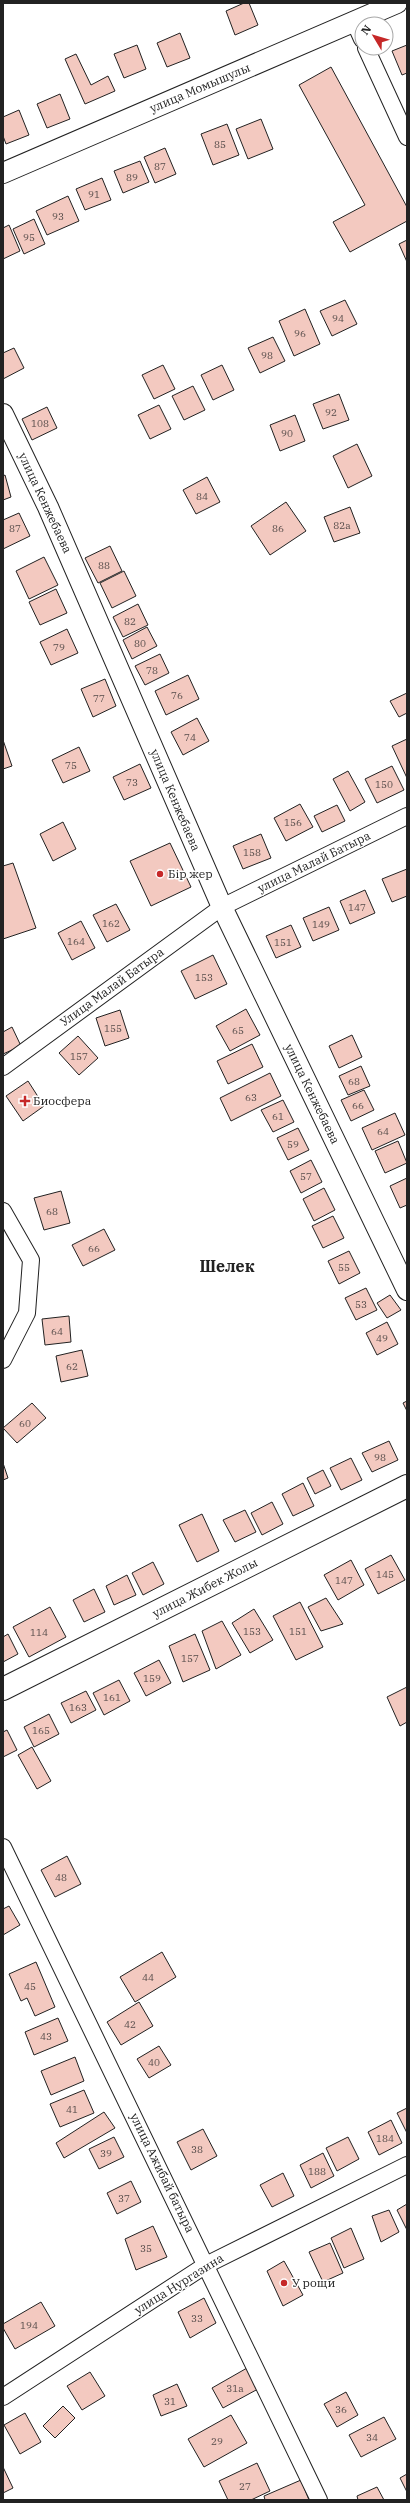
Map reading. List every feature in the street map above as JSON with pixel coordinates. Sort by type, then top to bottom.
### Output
[{"type":"main road","name":"улица Жибек Жолы","points":[[3,1689],[407,1486]]},
{"type":"street","name":"улица Момышулы","points":[[366,16],[397,3]]},
{"type":"street","name":"улица Момышулы","points":[[3,173],[354,21]]},
{"type":"street","points":[[370,56],[407,137]]},
{"type":"street","name":"улица Кенжебаева","points":[[3,414],[48,507],[222,907],[407,1290]]},
{"type":"street","name":"улица Малай Батыра","points":[[222,907],[407,816]]},
{"type":"street","name":"Улица Малай Батыра","points":[[3,1067],[222,907]]},
{"type":"street","points":[[3,1211],[31,1260],[27,1313],[3,1360]]},
{"type":"street","name":"улица Ажибай батыра","points":[[3,1847],[319,2500]]},
{"type":"street","name":"улица Нургазина","points":[[3,2397],[206,2266],[407,2164]]},
{"type":"building","points":[[244,3],[249,3],[258,25],[235,35],[226,11]]},
{"type":"building","points":[[180,33],[190,58],[167,67],[157,43]]},
{"type":"building","points":[[137,45],[146,69],[124,78],[114,54]]},
{"type":"building","points":[[407,45],[407,73],[402,75],[394,56],[394,50]]},
{"type":"building","points":[[76,54],[91,85],[108,76],[115,91],[85,104],[65,59]]},
{"type":"building","points":[[331,67],[407,207],[407,221],[350,252],[333,222],[365,205],[299,85]]},
{"type":"building","points":[[60,94],[70,119],[47,128],[37,104]]},
{"type":"building","points":[[19,110],[29,135],[6,144],[3,136],[3,117]]},
{"type":"building","points":[[261,119],[273,149],[248,159],[236,129]]},
{"type":"building","points":[[227,124],[239,155],[213,165],[201,134]]},
{"type":"building","points":[[165,148],[176,174],[155,183],[144,157]]},
{"type":"building","points":[[140,161],[149,182],[123,193],[114,171]]},
{"type":"building","points":[[102,178],[111,200],[85,210],[76,189]]},
{"type":"building","points":[[68,196],[79,221],[47,235],[36,211]]},
{"type":"building","points":[[34,219],[45,244],[24,254],[13,229]]},
{"type":"building","points":[[9,225],[20,251],[3,259],[3,228]]},
{"type":"building","points":[[407,240],[407,262],[399,244]]},
{"type":"building","points":[[345,300],[357,324],[332,336],[320,311]]},
{"type":"building","points":[[305,309],[320,344],[294,356],[279,321]]},
{"type":"building","points":[[273,337],[285,361],[260,373],[248,348]]},
{"type":"building","points":[[14,348],[24,368],[3,379],[3,353]]},
{"type":"building","points":[[163,365],[175,389],[154,399],[142,375]]},
{"type":"building","points":[[222,365],[234,390],[213,400],[201,375]]},
{"type":"building","points":[[193,386],[205,410],[184,420],[172,396]]},
{"type":"building","points":[[339,394],[349,420],[323,429],[313,404]]},
{"type":"building","points":[[159,405],[171,429],[150,439],[138,415]]},
{"type":"building","points":[[47,407],[57,428],[32,440],[22,419]]},
{"type":"building","points":[[295,415],[305,441],[280,451],[270,425]]},
{"type":"building","points":[[357,444],[372,476],[348,488],[333,456]]},
{"type":"building","points":[[5,475],[11,497],[3,500],[3,476]]},
{"type":"building","points":[[207,477],[220,502],[196,514],[183,490]]},
{"type":"building","points":[[286,502],[306,531],[270,555],[251,526]]},
{"type":"building","points":[[350,507],[360,533],[334,542],[324,517]]},
{"type":"building","points":[[19,513],[30,536],[3,549],[3,520]]},
{"type":"building","points":[[110,546],[122,571],[98,583],[85,558]]},
{"type":"building","points":[[44,557],[58,585],[29,599],[16,571]]},
{"type":"building","points":[[124,571],[136,596],[112,608],[100,583]]},
{"type":"building","points":[[56,589],[67,613],[40,625],[29,602]]},
{"type":"building","points":[[138,604],[148,625],[123,637],[113,617]]},
{"type":"building","points":[[147,627],[157,646],[132,659],[123,640]]},
{"type":"building","points":[[67,629],[78,653],[51,665],[40,642]]},
{"type":"building","points":[[160,654],[169,673],[145,685],[135,666]]},
{"type":"building","points":[[188,675],[199,699],[166,715],[155,691]]},
{"type":"building","points":[[105,679],[116,706],[93,717],[81,689]]},
{"type":"building","points":[[407,693],[407,713],[399,717],[390,701]]},
{"type":"building","points":[[197,718],[209,741],[183,755],[171,732]]},
{"type":"building","points":[[407,739],[407,778],[392,746]]},
{"type":"building","points":[[3,740],[12,766],[3,769]]},
{"type":"building","points":[[79,747],[90,771],[63,783],[52,760]]},
{"type":"building","points":[[140,764],[151,788],[124,800],[113,777]]},
{"type":"building","points":[[392,766],[404,790],[377,803],[365,779]]},
{"type":"building","points":[[348,771],[365,802],[350,811],[333,779]]},
{"type":"building","points":[[300,804],[313,827],[286,841],[274,818]]},
{"type":"building","points":[[337,805],[345,821],[322,832],[314,816]]},
{"type":"building","points":[[63,822],[76,849],[53,861],[40,834]]},
{"type":"building","points":[[261,834],[271,858],[243,869],[233,846]]},
{"type":"building","name":"Бір жер","points":[[170,843],[191,887],[151,906],[130,861]]},
{"type":"building","points":[[13,863],[36,928],[3,939],[3,866]]},
{"type":"building","points":[[407,869],[407,896],[392,902],[382,879]]},
{"type":"building","points":[[365,890],[375,913],[350,924],[340,901]]},
{"type":"building","points":[[116,904],[130,930],[107,942],[93,915]]},
{"type":"building","points":[[329,907],[339,930],[313,941],[303,918]]},
{"type":"building","points":[[81,921],[95,948],[72,960],[58,933]]},
{"type":"building","points":[[291,925],[301,947],[276,958],[266,936]]},
{"type":"building","points":[[213,955],[227,984],[195,999],[181,971]]},
{"type":"building","points":[[246,1009],[260,1035],[230,1051],[216,1026]]},
{"type":"building","points":[[120,1010],[129,1038],[105,1046],[96,1018]]},
{"type":"building","points":[[12,1027],[21,1046],[3,1054],[3,1032]]},
{"type":"building","points":[[352,1035],[362,1057],[339,1068],[329,1046]]},
{"type":"building","points":[[78,1036],[98,1058],[79,1075],[59,1053]]},
{"type":"building","points":[[252,1044],[263,1067],[228,1084],[217,1061]]},
{"type":"building","points":[[361,1066],[370,1086],[348,1095],[339,1076]]},
{"type":"building","points":[[270,1073],[281,1096],[231,1121],[220,1098]]},
{"type":"building","name":"Биосфера","points":[[28,1081],[44,1106],[23,1121],[6,1096]]},
{"type":"building","points":[[364,1090],[374,1110],[351,1121],[341,1100]]},
{"type":"building","points":[[283,1100],[294,1122],[273,1132],[261,1110]]},
{"type":"building","points":[[395,1113],[405,1135],[372,1150],[362,1128]]},
{"type":"building","points":[[298,1128],[309,1150],[288,1160],[277,1138]]},
{"type":"building","points":[[398,1141],[407,1163],[385,1173],[375,1151]]},
{"type":"building","points":[[311,1160],[322,1182],[301,1193],[290,1171]]},
{"type":"building","points":[[407,1178],[407,1205],[400,1208],[390,1186]]},
{"type":"building","points":[[324,1188],[335,1210],[314,1221],[303,1199]]},
{"type":"building","points":[[61,1191],[70,1223],[44,1230],[34,1198]]},
{"type":"building","points":[[333,1216],[344,1238],[323,1248],[312,1226]]},
{"type":"building","points":[[104,1229],[115,1250],[83,1266],[72,1245]]},
{"type":"building","points":[[349,1251],[360,1273],[339,1284],[328,1261]]},
{"type":"building","points":[[366,1288],[377,1310],[356,1320],[345,1298]]},
{"type":"building","points":[[390,1295],[401,1310],[387,1318],[377,1303]]},
{"type":"building","points":[[69,1316],[71,1342],[45,1345],[42,1319]]},
{"type":"building","points":[[387,1322],[398,1344],[377,1355],[366,1333]]},
{"type":"building","points":[[82,1350],[88,1376],[61,1382],[56,1356]]},
{"type":"building","points":[[407,1401],[407,1411],[403,1403]]},
{"type":"building","points":[[32,1403],[46,1418],[17,1443],[3,1428]]},
{"type":"building","points":[[389,1441],[398,1460],[372,1472],[362,1453]]},
{"type":"building","points":[[351,1458],[362,1480],[341,1490],[330,1468]]},
{"type":"building","points":[[3,1463],[8,1478],[3,1480]]},
{"type":"building","points":[[323,1470],[331,1486],[315,1494],[307,1478]]},
{"type":"building","points":[[303,1483],[314,1506],[293,1516],[282,1494]]},
{"type":"building","points":[[272,1502],[283,1524],[262,1535],[251,1513]]},
{"type":"building","points":[[245,1510],[256,1532],[235,1542],[223,1520]]},
{"type":"building","points":[[202,1514],[219,1551],[197,1562],[179,1525]]},
{"type":"building","points":[[391,1555],[405,1580],[378,1594],[365,1569]]},
{"type":"building","points":[[351,1560],[364,1585],[338,1600],[324,1575]]},
{"type":"building","points":[[153,1562],[164,1584],[143,1595],[132,1573]]},
{"type":"building","points":[[127,1575],[136,1595],[114,1605],[106,1586]]},
{"type":"building","points":[[94,1589],[105,1612],[84,1622],[73,1600]]},
{"type":"building","points":[[326,1598],[343,1624],[321,1631],[308,1607]]},
{"type":"building","points":[[300,1602],[323,1647],[296,1660],[273,1616]]},
{"type":"building","points":[[50,1607],[66,1637],[29,1657],[13,1627]]},
{"type":"building","points":[[254,1609],[273,1640],[250,1653],[232,1623]]},
{"type":"building","points":[[222,1621],[241,1655],[216,1669],[202,1631]]},
{"type":"building","points":[[8,1634],[18,1654],[3,1662],[3,1637]]},
{"type":"building","points":[[195,1634],[210,1670],[183,1682],[169,1646]]},
{"type":"building","points":[[159,1660],[171,1683],[146,1696],[134,1673]]},
{"type":"building","points":[[119,1680],[130,1701],[104,1715],[93,1693]]},
{"type":"building","points":[[407,1687],[407,1722],[400,1726],[387,1697]]},
{"type":"building","points":[[86,1691],[96,1710],[71,1723],[61,1703]]},
{"type":"building","points":[[49,1714],[59,1734],[34,1747],[24,1727]]},
{"type":"building","points":[[7,1730],[17,1750],[3,1757],[3,1732]]},
{"type":"building","points":[[32,1747],[51,1781],[37,1789],[18,1755]]},
{"type":"building","points":[[67,1856],[81,1884],[55,1897],[41,1870]]},
{"type":"building","points":[[9,1906],[20,1925],[3,1935],[3,1909]]},
{"type":"building","points":[[162,1952],[176,1977],[135,2002],[120,1977]]},
{"type":"building","points":[[36,1962],[55,2007],[35,2016],[27,1998],[21,2001],[9,1974]]},
{"type":"building","points":[[139,2002],[153,2026],[121,2045],[107,2022]]},
{"type":"building","points":[[58,2018],[68,2041],[34,2055],[25,2032]]},
{"type":"building","points":[[159,2046],[171,2065],[149,2078],[137,2059]]},
{"type":"building","points":[[75,2057],[84,2081],[51,2095],[41,2071]]},
{"type":"building","points":[[84,2090],[94,2113],[60,2127],[50,2104]]},
{"type":"building","points":[[407,2108],[407,2133],[397,2113]]},
{"type":"building","points":[[104,2112],[115,2128],[64,2158],[56,2143]]},
{"type":"building","points":[[391,2120],[402,2143],[379,2155],[368,2132]]},
{"type":"building","points":[[203,2129],[217,2156],[191,2170],[177,2142]]},
{"type":"building","points":[[114,2137],[124,2157],[99,2169],[89,2149]]},
{"type":"building","points":[[348,2137],[359,2159],[337,2171],[326,2148]]},
{"type":"building","points":[[323,2153],[334,2176],[311,2188],[300,2165]]},
{"type":"building","points":[[283,2173],[294,2196],[272,2207],[260,2185]]},
{"type":"building","points":[[131,2181],[141,2202],[117,2214],[107,2193]]},
{"type":"building","points":[[407,2204],[407,2230],[397,2210]]},
{"type":"building","points":[[389,2210],[399,2232],[381,2242],[372,2216]]},
{"type":"building","points":[[153,2226],[167,2257],[136,2270],[125,2239]]},
{"type":"building","points":[[351,2228],[364,2259],[344,2268],[331,2238]]},
{"type":"building","points":[[330,2243],[343,2273],[323,2282],[309,2252]]},
{"type":"building","name":"У рощи","points":[[284,2261],[303,2295],[283,2306],[267,2271]]},
{"type":"building","points":[[204,2298],[216,2323],[190,2338],[178,2312]]},
{"type":"building","points":[[41,2302],[55,2326],[15,2349],[3,2328],[3,2324]]},
{"type":"building","points":[[247,2368],[258,2389],[223,2408],[212,2388]]},
{"type":"building","points":[[90,2372],[105,2396],[82,2410],[67,2386]]},
{"type":"building","points":[[177,2384],[187,2406],[161,2416],[153,2395]]},
{"type":"building","points":[[346,2392],[358,2415],[337,2427],[324,2404]]},
{"type":"building","points":[[63,2406],[75,2418],[55,2438],[43,2426]]},
{"type":"building","points":[[25,2413],[41,2442],[20,2454],[4,2425]]},
{"type":"building","points":[[231,2415],[247,2443],[204,2467],[188,2439]]},
{"type":"building","points":[[384,2417],[396,2439],[361,2457],[349,2435]]},
{"type":"building","points":[[257,2463],[270,2491],[251,2500],[228,2500],[219,2481]]},
{"type":"building","points":[[3,2467],[13,2488],[3,2493]]},
{"type":"building","points":[[407,2474],[407,2492],[400,2478]]},
{"type":"building","points":[[301,2480],[309,2500],[265,2500],[264,2496]]},
{"type":"building","points":[[377,2487],[384,2500],[358,2500],[357,2496]]},
{"type":"place","name":"Бір жер","points":[[160,874]]},
{"type":"place","name":"Биосфера","points":[[25,1101]]},
{"type":"place","name":"У рощи","points":[[284,2283]]},
{"type":"district","name":"Шелек","points":[[227,1266]]}]
